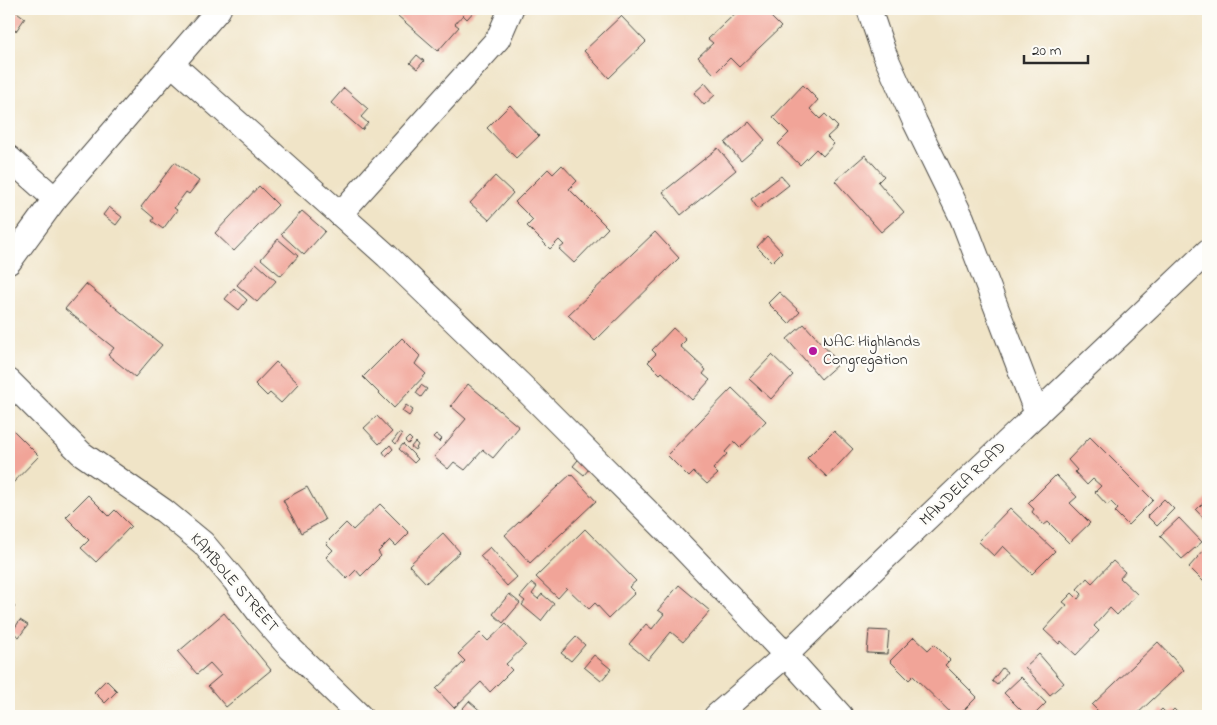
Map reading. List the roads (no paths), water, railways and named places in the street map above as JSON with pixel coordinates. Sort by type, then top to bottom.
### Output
[{"type":"street","points":[[9,262],[55,199],[219,9]]},
{"type":"street","points":[[340,214],[498,39],[511,9]]},
{"type":"street","points":[[869,9],[884,53],[962,218],[1037,414]]},
{"type":"street","points":[[172,64],[386,256],[520,384],[668,532],[786,655],[841,716]]},
{"type":"street","points":[[9,158],[55,199]]},
{"type":"street","name":"MANDELA ROAD","points":[[716,716],[786,655],[884,559],[1208,251]]},
{"type":"street","name":"KAMBOLE STREET","points":[[9,381],[81,452],[164,511],[203,543],[291,649],[360,716]]},
{"type":"place","name":"NAC: Highlands Congregation","points":[[813,351]]}]
